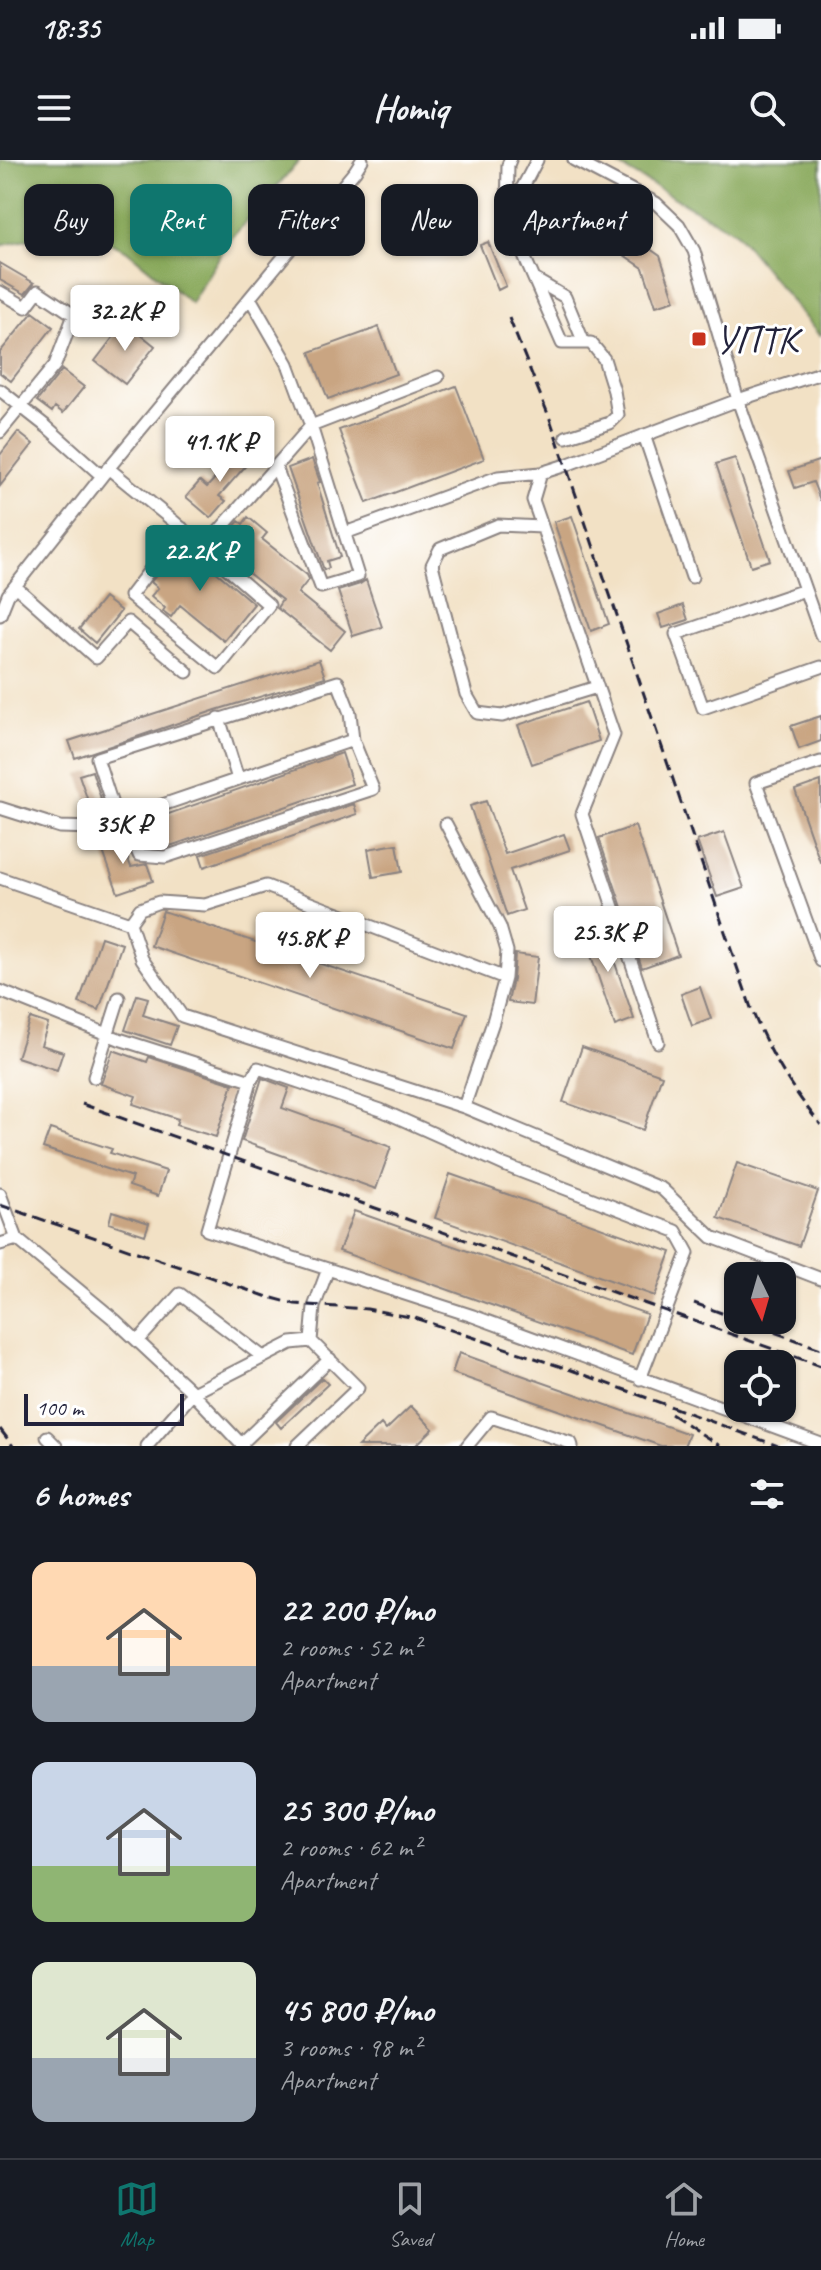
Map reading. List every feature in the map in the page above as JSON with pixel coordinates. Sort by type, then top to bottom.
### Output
[{"type":"street","points":[[0,615],[8,595],[105,472],[362,160]]},
{"type":"street","points":[[508,184],[510,160]]},
{"type":"street","points":[[524,184],[537,160]]},
{"type":"street","points":[[574,160],[656,203],[679,225],[694,251],[738,400],[821,635]]},
{"type":"street","points":[[524,256],[562,343],[591,343],[604,359],[614,391],[618,415],[610,423],[566,437]]},
{"type":"street","points":[[534,279],[565,297],[584,343]]},
{"type":"street","points":[[0,292],[26,307],[38,291],[74,315],[55,365],[0,432]]},
{"type":"street","points":[[250,298],[288,364],[311,426],[358,576],[321,587],[276,467]]},
{"type":"street","points":[[345,533],[498,477],[541,473],[738,400],[821,373]]},
{"type":"street","points":[[204,548],[311,426],[438,377]]},
{"type":"street","points":[[0,390],[182,528],[269,605],[218,668],[130,596],[182,528]]},
{"type":"street","points":[[644,435],[692,577]]},
{"type":"street","points":[[541,473],[533,500],[614,735],[582,814],[658,1042]]},
{"type":"street","points":[[542,527],[498,525],[440,549],[432,565],[466,694],[477,713],[502,716],[597,687]]},
{"type":"street","points":[[15,586],[96,658],[128,622],[187,672]]},
{"type":"street","points":[[821,593],[806,594],[676,634],[703,708],[821,667]]},
{"type":"street","points":[[338,682],[350,713],[353,740],[373,789],[165,857],[139,855],[97,758],[338,682]]},
{"type":"street","points":[[219,718],[238,779]]},
{"type":"street","points":[[0,808],[60,827],[94,828],[353,740]]},
{"type":"street","points":[[821,762],[756,783],[821,961]]},
{"type":"street","points":[[446,824],[500,927],[507,951],[505,978],[493,1022],[464,1107]]},
{"type":"street","points":[[0,878],[130,923]]},
{"type":"street","points":[[130,923],[140,909],[159,902],[205,905],[266,886],[505,978]]},
{"type":"street","points":[[130,923],[142,959],[182,1016],[464,1107],[662,1189],[712,1237],[821,1279]]},
{"type":"street","points":[[0,991],[107,1034],[251,1081]]},
{"type":"street","points":[[94,1077],[119,998]]},
{"type":"street","points":[[640,1379],[688,1253],[676,1231],[504,1165],[381,1110],[258,1068],[251,1081],[207,1230],[473,1316],[640,1379],[821,1444]]},
{"type":"street","points":[[0,1194],[17,1239],[138,1341],[242,1445],[330,1359]]},
{"type":"street","points":[[0,1244],[17,1239]]},
{"type":"street","points":[[311,1341],[314,1307],[328,1269]]},
{"type":"street","points":[[138,1341],[180,1294],[263,1357]]},
{"type":"street","points":[[147,1446],[193,1393],[291,1343],[311,1341],[358,1388],[297,1446]]},
{"type":"street","points":[[467,1446],[491,1417],[571,1443],[572,1446]]},
{"type":"street","points":[[47,1437],[56,1446]]},
{"type":"green space","points":[[0,160],[300,160],[279,184],[248,184],[248,219],[232,238],[232,184],[130,184],[130,253],[114,244],[114,184],[24,184],[24,240],[0,246]]},
{"type":"green space","points":[[609,160],[821,160],[821,335],[736,233]]},
{"type":"green space","points":[[133,256],[220,256],[191,303]]},
{"type":"building","points":[[488,242],[506,286],[498,290],[480,245]]},
{"type":"building","points":[[653,251],[660,256],[675,300],[656,306],[643,268],[625,256],[653,256]]},
{"type":"building","points":[[0,263],[34,283],[25,294],[0,280]]},
{"type":"building","points":[[33,312],[53,327],[11,381],[0,373],[0,352]]},
{"type":"building","points":[[125,322],[155,346],[125,384],[95,361]]},
{"type":"building","points":[[379,327],[396,374],[328,399],[310,352]]},
{"type":"building","points":[[62,370],[84,387],[63,413],[55,407],[52,412],[37,401]]},
{"type":"building","points":[[456,386],[484,459],[367,503],[339,430]]},
{"type":"building","points":[[18,432],[33,444],[0,486],[0,455]]},
{"type":"building","points":[[246,445],[257,453],[219,496],[226,501],[211,518],[186,497],[200,481],[207,487]]},
{"type":"building","points":[[735,458],[770,560],[751,566],[716,464]]},
{"type":"building","points":[[312,459],[340,557],[327,561],[329,568],[324,570],[288,468]]},
{"type":"building","points":[[821,460],[820,500],[813,482],[795,488],[789,471]]},
{"type":"building","points":[[572,516],[609,624],[591,631],[554,522]]},
{"type":"building","points":[[248,517],[267,533],[262,539],[307,575],[309,579],[298,593],[345,631],[330,650],[277,608],[282,600],[216,547],[239,521],[243,524]]},
{"type":"building","points":[[182,543],[254,604],[224,641],[180,605],[171,617],[151,596],[158,588],[151,582]]},
{"type":"building","points":[[366,580],[382,627],[353,636],[338,591]]},
{"type":"building","points":[[104,598],[121,611],[95,643],[79,629]]},
{"type":"building","points":[[683,605],[688,620],[663,628],[658,614]]},
{"type":"building","points":[[319,660],[325,677],[75,758],[69,741]]},
{"type":"building","points":[[586,702],[599,741],[532,764],[518,725]]},
{"type":"building","points":[[821,716],[821,741],[799,749],[791,726]]},
{"type":"building","points":[[342,753],[352,784],[167,847],[157,818]]},
{"type":"building","points":[[92,771],[101,799],[89,804],[79,775]]},
{"type":"building","points":[[821,781],[821,862],[820,862],[795,790]]},
{"type":"building","points":[[486,801],[505,854],[564,834],[570,850],[510,870],[524,910],[507,916],[470,806]]},
{"type":"building","points":[[354,804],[357,814],[204,867],[200,855]]},
{"type":"building","points":[[635,826],[678,955],[642,968],[599,838]]},
{"type":"building","points":[[724,832],[744,888],[717,897],[697,841]]},
{"type":"building","points":[[119,834],[131,867],[147,864],[153,881],[118,893],[99,840]]},
{"type":"building","points":[[397,844],[402,872],[373,877],[368,849]]},
{"type":"building","points":[[163,911],[467,1013],[454,1049],[151,946]]},
{"type":"building","points":[[601,922],[634,1019],[615,1026],[582,929]]},
{"type":"building","points":[[101,937],[122,944],[99,1010],[79,1003]]},
{"type":"building","points":[[515,954],[538,957],[532,1005],[508,1002]]},
{"type":"building","points":[[700,987],[711,1019],[692,1026],[681,994]]},
{"type":"building","points":[[137,995],[148,998],[143,1015],[177,1026],[170,1045],[125,1030]]},
{"type":"building","points":[[30,1018],[48,1024],[41,1045],[63,1052],[57,1070],[17,1057]]},
{"type":"building","points":[[582,1047],[662,1075],[643,1130],[563,1102]]},
{"type":"building","points":[[113,1050],[147,1062],[149,1057],[233,1084],[216,1137],[176,1125],[178,1119],[133,1104],[136,1096],[101,1084]]},
{"type":"building","points":[[262,1078],[289,1088],[282,1108],[391,1147],[376,1189],[242,1141]]},
{"type":"building","points":[[50,1129],[166,1171],[158,1196],[129,1186],[132,1177],[43,1148]]},
{"type":"building","points":[[737,1163],[818,1191],[799,1246],[718,1218]]},
{"type":"building","points":[[450,1174],[671,1252],[655,1296],[435,1218]]},
{"type":"building","points":[[112,1211],[149,1223],[145,1235],[109,1223]]},
{"type":"building","points":[[354,1211],[647,1314],[632,1355],[339,1251]]},
{"type":"building","points":[[459,1353],[689,1434],[684,1446],[661,1446],[452,1373]]},
{"type":"building","points":[[322,1378],[328,1384],[281,1428],[276,1422]]},
{"type":"building","points":[[411,1406],[433,1429],[415,1446],[358,1446],[381,1424],[386,1430]]},
{"type":"railway","points":[[509,318],[550,419],[751,1008],[782,1070],[821,1125]]},
{"type":"railway","points":[[82,1104],[821,1366]]},
{"type":"railway","points":[[0,1205],[265,1296],[295,1304],[367,1309],[415,1318],[574,1371],[778,1446]]},
{"type":"railway","points":[[694,1303],[724,1314]]},
{"type":"railway","points":[[780,1334],[821,1349]]},
{"type":"railway","points":[[671,1414],[720,1446]]},
{"type":"railway","points":[[0,1429],[13,1446]]},
{"type":"place","name":"УПТК","points":[[699,339]]}]
